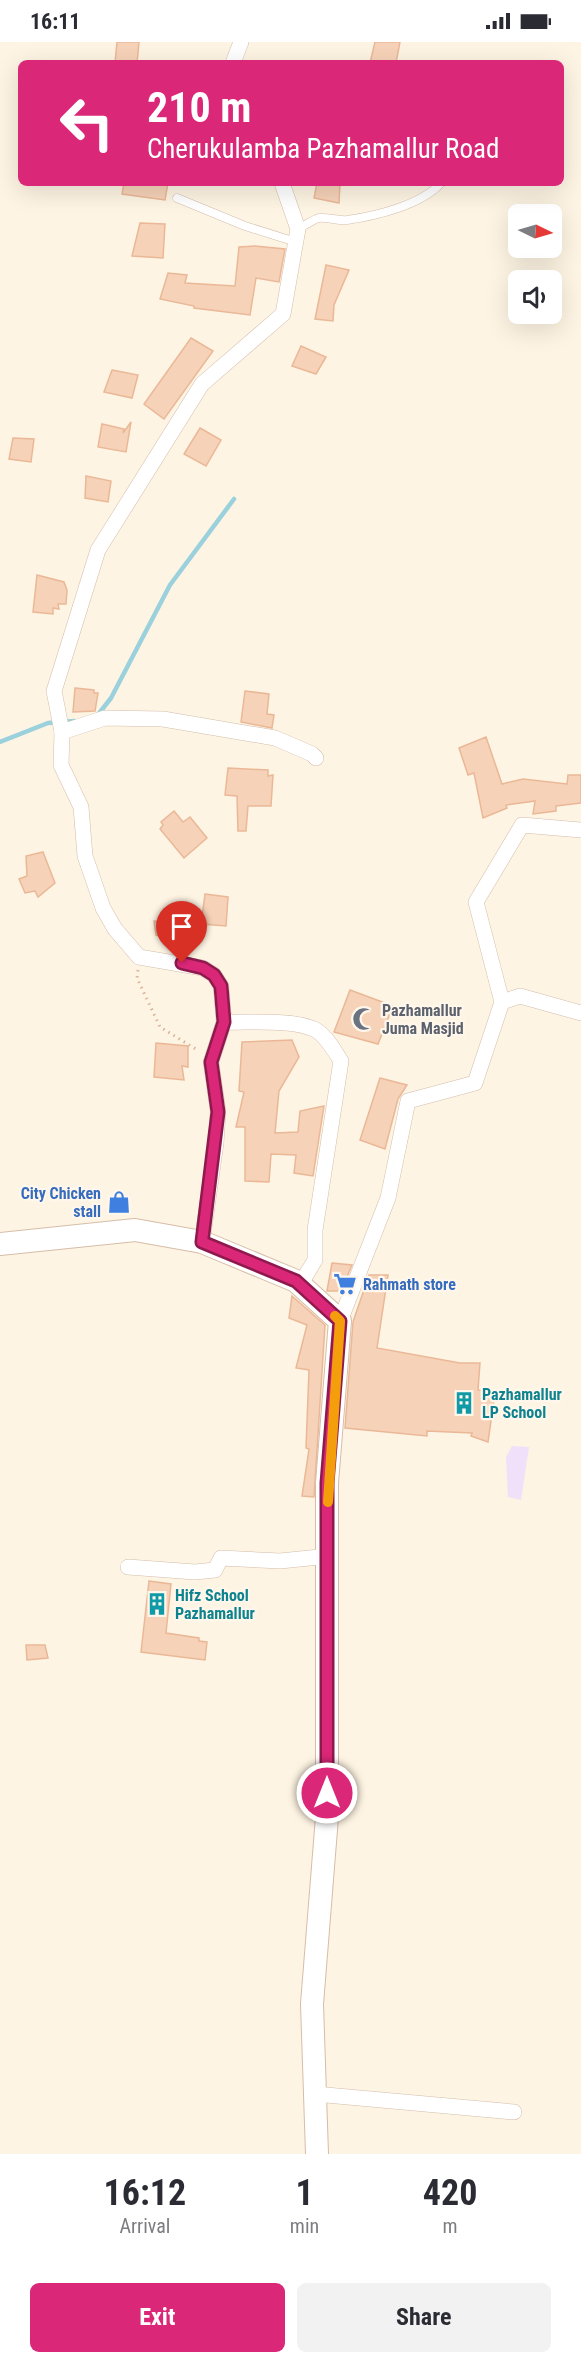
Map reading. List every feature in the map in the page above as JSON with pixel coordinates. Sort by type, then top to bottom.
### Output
[{"type":"street","points":[[234,60],[241,42]]},
{"type":"street","points":[[202,1242],[218,1112],[211,1062],[224,1022],[221,986],[214,975],[203,968],[139,957],[115,929],[103,908],[85,856],[81,807],[61,765],[62,731],[54,691],[98,549],[202,384],[282,314],[297,236],[283,186]]},
{"type":"street","points":[[62,731],[105,718],[163,719],[275,738],[312,754],[316,758]]},
{"type":"street","points":[[317,2154],[312,2004],[327,1817],[329,1556],[327,1483],[340,1321],[388,1198],[408,1101],[475,1083],[502,1002],[476,902],[522,825],[581,830]]},
{"type":"street","points":[[502,1002],[520,996],[581,1013]]},
{"type":"street","points":[[224,1022],[286,1024],[315,1029],[332,1045],[341,1061],[315,1230],[315,1260],[300,1285]]},
{"type":"street","points":[[0,1244],[135,1230],[202,1242],[300,1285],[340,1321]]},
{"type":"street","points":[[128,1567],[195,1572],[215,1570],[221,1558],[280,1561],[329,1556]]},
{"type":"street","points":[[315,2094],[514,2112]]},
{"type":"lane","points":[[177,198],[245,226],[297,236],[318,218],[346,220],[378,213],[409,203],[438,186]]},
{"type":"path","points":[[139,957],[137,978],[160,1026],[190,1043],[211,1062]]},
{"type":"shaded area","points":[[512,1446],[529,1447],[521,1500],[508,1497],[506,1457]]},
{"type":"building","points":[[117,42],[139,42],[137,60],[115,60]]},
{"type":"building","points":[[375,42],[400,42],[397,60],[371,60]]},
{"type":"building","points":[[123,186],[167,186],[165,200],[122,194]]},
{"type":"building","points":[[316,186],[340,186],[339,203],[314,198]]},
{"type":"building","points":[[140,223],[165,224],[163,258],[132,256]]},
{"type":"building","points":[[239,247],[285,249],[279,282],[256,278],[250,315],[194,308],[194,306],[160,299],[168,273],[187,275],[185,283],[235,286]]},
{"type":"building","points":[[326,265],[349,270],[334,305],[333,321],[315,319]]},
{"type":"building","points":[[191,338],[213,351],[164,419],[144,404]]},
{"type":"building","points":[[301,346],[326,357],[316,374],[292,366]]},
{"type":"building","points":[[112,370],[138,375],[132,398],[104,392]]},
{"type":"building","points":[[131,422],[126,452],[98,447],[102,424],[124,429],[123,433]]},
{"type":"building","points":[[200,428],[221,440],[206,466],[184,454]]},
{"type":"building","points":[[13,438],[34,439],[31,462],[9,459]]},
{"type":"building","points":[[86,476],[111,481],[108,502],[85,498]]},
{"type":"building","points":[[37,575],[64,582],[67,590],[66,604],[58,604],[59,609],[53,608],[53,614],[33,612]]},
{"type":"building","points":[[75,688],[94,690],[94,693],[98,693],[95,711],[73,712]]},
{"type":"building","points":[[245,691],[269,694],[267,714],[274,715],[272,728],[241,722]]},
{"type":"building","points":[[486,737],[502,784],[523,779],[567,784],[568,775],[581,775],[581,803],[556,806],[556,811],[533,814],[535,801],[506,805],[507,808],[483,818],[474,773],[468,775],[459,748]]},
{"type":"building","points":[[228,768],[268,770],[268,776],[273,775],[271,806],[248,806],[246,831],[238,831],[237,796],[225,795]]},
{"type":"building","points":[[174,811],[183,822],[190,817],[207,838],[184,858],[160,829],[163,825],[161,822]]},
{"type":"building","points":[[43,852],[55,883],[38,897],[35,891],[25,893],[19,879],[27,876],[26,856]]},
{"type":"building","points":[[205,894],[228,897],[226,926],[201,924]]},
{"type":"building","points":[[154,921],[175,923],[176,938],[156,935]]},
{"type":"building","name":"Pazhamallur Juma Masjid","points":[[350,990],[393,1006],[378,1044],[334,1032]]},
{"type":"building","points":[[292,1040],[299,1057],[279,1091],[275,1133],[298,1132],[300,1111],[324,1106],[313,1176],[294,1173],[296,1155],[271,1154],[269,1182],[245,1181],[245,1127],[236,1127],[244,1092],[239,1091],[242,1042]]},
{"type":"building","points":[[156,1043],[188,1046],[188,1067],[182,1066],[184,1080],[154,1077]]},
{"type":"building","points":[[380,1078],[407,1085],[398,1099],[385,1149],[360,1140]]},
{"type":"building","points":[[332,1263],[352,1265],[341,1291],[327,1291]]},
{"type":"building","points":[[369,1275],[388,1275],[377,1348],[460,1363],[480,1363],[478,1390],[495,1393],[488,1442],[471,1436],[472,1433],[427,1431],[427,1436],[345,1428],[353,1322]]},
{"type":"building","points":[[292,1296],[325,1325],[314,1497],[302,1496],[309,1449],[306,1448],[309,1370],[296,1368],[307,1325],[289,1318]]},
{"type":"building","name":"Hifz School Pazhamallur","points":[[149,1581],[171,1584],[166,1633],[199,1638],[199,1641],[207,1642],[205,1660],[141,1652]]},
{"type":"building","points":[[26,1645],[45,1645],[48,1658],[27,1660]]},
{"type":"waterway","points":[[97,716],[111,698],[170,585],[234,499]]},
{"type":"waterway","points":[[0,742],[48,723],[74,721]]},
{"type":"slow traffic","points":[[328,1502],[327,1483],[340,1321],[335,1316]]},
{"type":"place","name":"Pazhamallur Juma Masjid","points":[[364,1019]]},
{"type":"place","name":"City Chicken stall","points":[[119,1202]]},
{"type":"place","name":"Rahmath store","points":[[345,1284]]},
{"type":"place","name":"Pazhamallur LP School","points":[[464,1403]]},
{"type":"place","name":"Hifz School Pazhamallur","points":[[157,1604]]},
{"type":"route","points":[[182,963],[203,968],[214,975],[221,986],[224,1022],[211,1062],[218,1112],[216,1143],[202,1242],[296,1281],[340,1321],[327,1483],[329,1556],[327,1793]]}]
